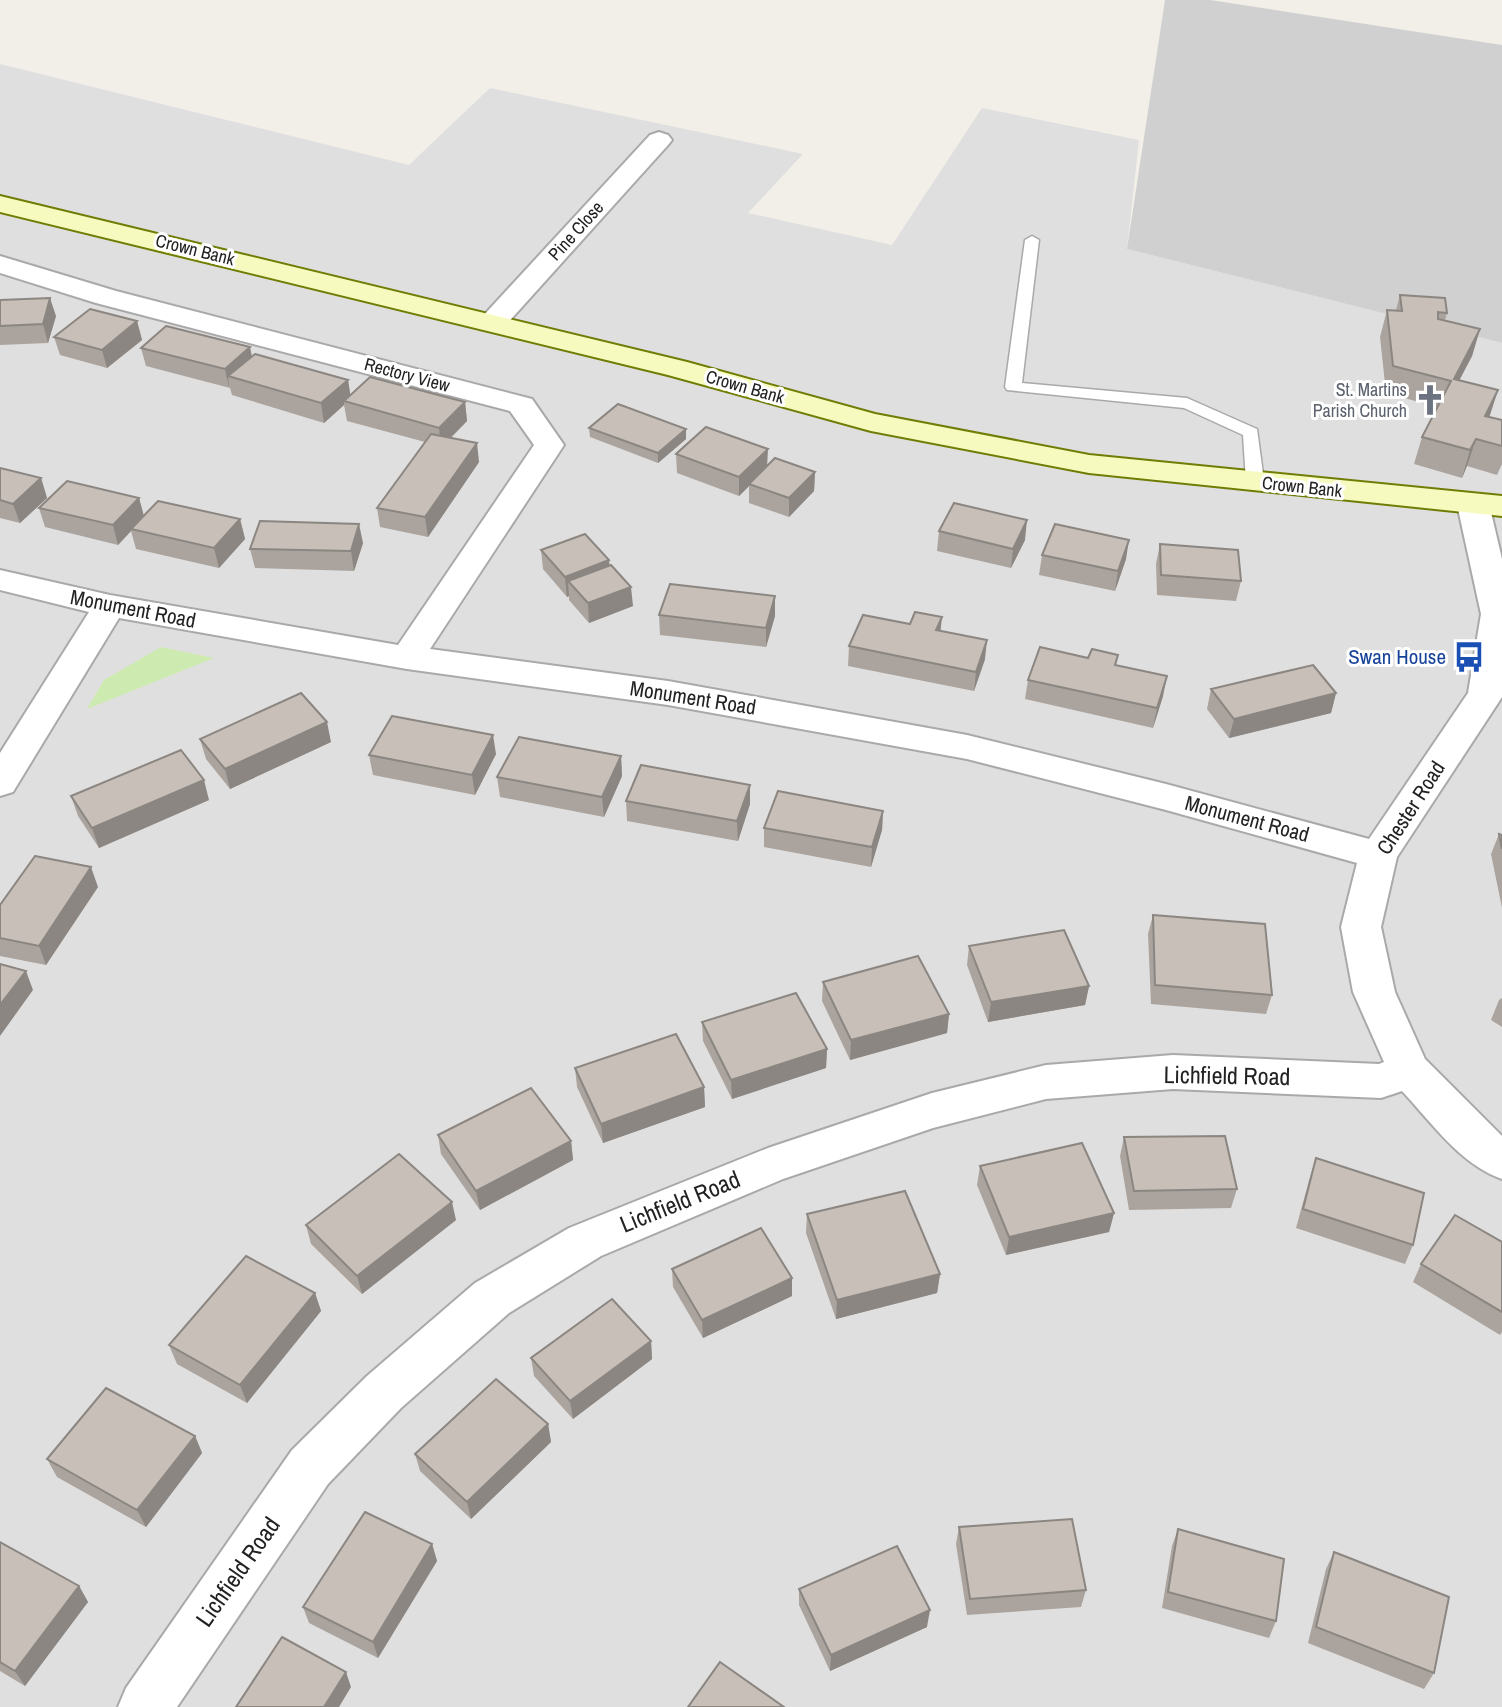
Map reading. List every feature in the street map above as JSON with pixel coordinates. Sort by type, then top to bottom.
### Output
[{"type":"street","name":"Pine Close","points":[[493,322],[659,140]]},
{"type":"street","name":"Crown Bank","points":[[0,204],[493,322],[677,368],[872,422],[1089,464],[1488,505]]},
{"type":"street","name":"Rectory View","points":[[0,264],[106,297],[521,405],[549,445],[407,658]]},
{"type":"street","name":"Chester Road","points":[[1488,505],[1498,614],[1486,694],[1378,855],[1361,927],[1374,992],[1409,1070],[1440,1106],[1502,1161]]},
{"type":"street","name":"Monument Road","points":[[0,580],[110,606],[407,658],[668,693],[967,747],[1166,797],[1378,855]]},
{"type":"street","points":[[0,783],[110,606]]},
{"type":"street","name":"Lichfield Road","points":[[145,1707],[310,1467],[384,1392],[492,1298],[584,1242],[768,1166],[932,1111],[1046,1082],[1173,1072],[1381,1081],[1409,1070]]},
{"type":"lane","points":[[1032,240],[1013,387],[1187,403],[1251,433],[1255,481]]},
{"type":"shaded area","points":[[1165,0],[1210,0],[1502,45],[1502,343],[1127,249]]},
{"type":"shaded area","points":[[0,64],[409,165],[490,88],[803,154],[748,213],[892,245],[982,108],[1139,140],[1127,249],[1502,343],[1502,1707],[0,1707]]},
{"type":"green space","points":[[161,647],[214,658],[87,709],[104,680]]},
{"type":"building","points":[[1400,295],[1445,298],[1447,313],[1438,312],[1438,319],[1480,329],[1454,379],[1498,390],[1485,416],[1502,420],[1502,446],[1476,439],[1470,450],[1422,437],[1451,381],[1393,366],[1387,310],[1402,311]]},
{"type":"building","points":[[50,298],[43,324],[0,326],[0,300]]},
{"type":"building","points":[[90,309],[137,321],[102,350],[54,337]]},
{"type":"building","points":[[166,326],[250,347],[225,369],[141,348]]},
{"type":"building","points":[[255,354],[348,380],[321,403],[228,376]]},
{"type":"building","points":[[370,377],[465,402],[439,428],[344,401]]},
{"type":"building","points":[[618,404],[686,429],[658,453],[589,428]]},
{"type":"building","points":[[706,427],[768,449],[739,477],[676,454]]},
{"type":"building","points":[[431,434],[477,443],[425,517],[377,508]]},
{"type":"building","points":[[775,458],[815,472],[789,498],[749,484]]},
{"type":"building","points":[[0,468],[41,478],[13,504],[0,500]]},
{"type":"building","points":[[67,481],[139,498],[113,525],[39,508]]},
{"type":"building","points":[[158,501],[240,519],[214,548],[131,529]]},
{"type":"building","points":[[954,503],[1027,520],[1013,549],[939,531]]},
{"type":"building","points":[[260,521],[359,524],[351,551],[250,549]]},
{"type":"building","points":[[1055,524],[1129,540],[1118,571],[1042,555]]},
{"type":"building","points":[[585,534],[609,560],[565,577],[541,550]]},
{"type":"building","points":[[1160,544],[1238,550],[1241,581],[1161,575]]},
{"type":"building","points":[[611,565],[631,587],[588,603],[568,581]]},
{"type":"building","points":[[670,584],[775,596],[766,628],[659,615]]},
{"type":"building","points":[[915,612],[942,617],[936,630],[987,640],[976,672],[849,646],[863,615],[910,624]]},
{"type":"building","points":[[1040,647],[1088,658],[1092,649],[1118,655],[1115,665],[1167,676],[1157,708],[1028,680]]},
{"type":"building","points":[[1313,665],[1336,693],[1234,719],[1211,689]]},
{"type":"building","points":[[301,693],[327,722],[225,769],[200,739]]},
{"type":"building","points":[[392,716],[493,735],[472,775],[369,755]]},
{"type":"building","points":[[519,737],[621,756],[602,797],[497,777]]},
{"type":"building","points":[[181,750],[204,780],[92,828],[71,796]]},
{"type":"building","points":[[641,765],[750,785],[737,821],[626,801]]},
{"type":"building","points":[[778,791],[883,811],[872,847],[764,828]]},
{"type":"building","points":[[35,856],[91,867],[39,946],[0,938],[0,905]]},
{"type":"building","points":[[1153,915],[1265,924],[1272,995],[1155,985]]},
{"type":"building","points":[[1064,930],[1089,986],[991,1002],[969,946]]},
{"type":"building","points":[[918,956],[949,1014],[851,1040],[823,982]]},
{"type":"building","points":[[0,964],[26,971],[0,1005]]},
{"type":"building","points":[[796,993],[827,1049],[731,1080],[702,1022]]},
{"type":"building","points":[[676,1034],[704,1087],[601,1124],[575,1068]]},
{"type":"building","points":[[531,1088],[571,1141],[476,1191],[438,1135]]},
{"type":"building","points":[[1225,1136],[1237,1189],[1134,1191],[1124,1137]]},
{"type":"building","points":[[1082,1143],[1114,1213],[1009,1237],[980,1166]]},
{"type":"building","points":[[399,1154],[452,1202],[357,1276],[306,1225]]},
{"type":"building","points":[[1316,1158],[1424,1193],[1413,1245],[1303,1209]]},
{"type":"building","points":[[905,1191],[940,1274],[837,1300],[807,1214]]},
{"type":"building","points":[[1455,1215],[1502,1242],[1502,1312],[1421,1264]]},
{"type":"building","points":[[761,1228],[792,1278],[702,1320],[672,1269]]},
{"type":"building","points":[[246,1256],[315,1293],[240,1385],[169,1345]]},
{"type":"building","points":[[612,1299],[651,1341],[570,1401],[531,1358]]},
{"type":"building","points":[[496,1379],[548,1424],[467,1502],[415,1454]]},
{"type":"building","points":[[106,1388],[195,1436],[137,1510],[47,1459]]},
{"type":"building","points":[[365,1512],[432,1544],[373,1642],[303,1607]]},
{"type":"building","points":[[1072,1519],[1086,1590],[970,1599],[959,1527]]},
{"type":"building","points":[[1178,1529],[1284,1559],[1276,1621],[1168,1592]]},
{"type":"building","points":[[0,1542],[79,1586],[15,1671],[0,1662]]},
{"type":"building","points":[[897,1546],[930,1610],[831,1655],[799,1589]]},
{"type":"building","points":[[1334,1552],[1449,1597],[1434,1673],[1316,1627]]},
{"type":"building","points":[[282,1637],[346,1672],[324,1707],[236,1707]]},
{"type":"building","points":[[720,1662],[784,1707],[688,1707]]},
{"type":"place","name":"St. Martins Parish Church","points":[[1430,400]]},
{"type":"place","name":"Swan House","points":[[1469,657]]}]
